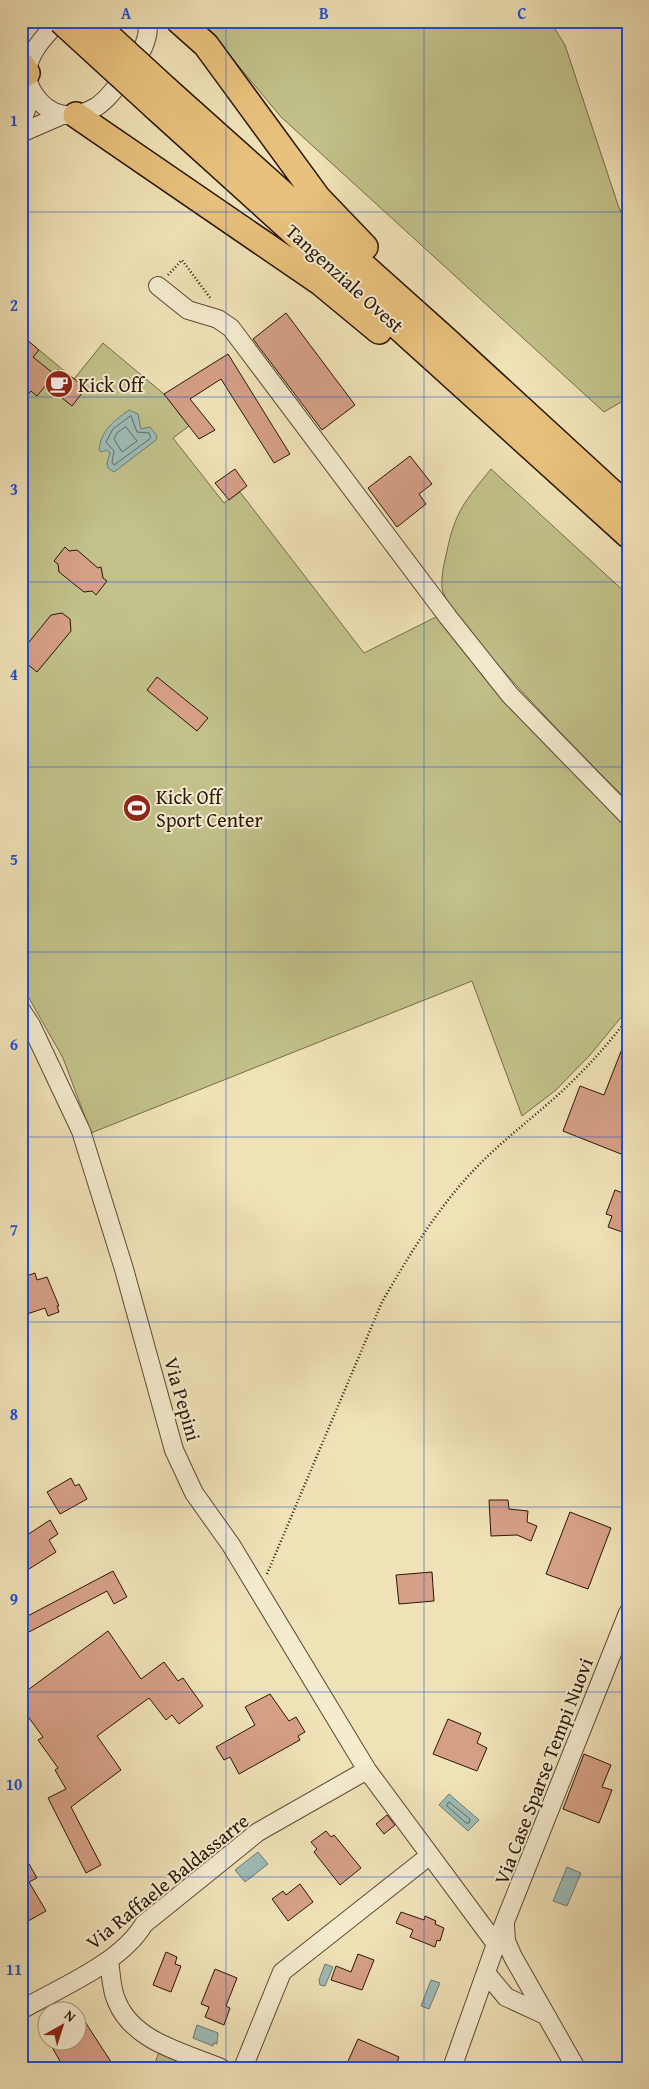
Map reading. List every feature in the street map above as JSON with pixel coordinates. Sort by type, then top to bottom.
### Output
[{"type":"highway","name":"Tangenziale Ovest","points":[[60,21],[161,98],[444,338],[628,507]]},
{"type":"highway","name":"Tangenziale Ovest","points":[[92,21],[161,98],[628,535]]},
{"type":"highway","points":[[179,21],[206,45],[318,198],[425,304],[444,338]]},
{"type":"highway","points":[[68,116],[321,283],[462,398],[515,431]]},
{"type":"street","points":[[21,123],[28,105],[26,75],[32,56],[42,40],[60,21]]},
{"type":"street","points":[[21,133],[97,106],[114,90],[140,54],[148,29],[147,21]]},
{"type":"street","points":[[26,75],[41,105],[68,116]]},
{"type":"street","points":[[158,286],[188,310],[218,319],[231,328],[448,617],[510,695],[628,816]]},
{"type":"street","name":"Via Pepini","points":[[21,1010],[31,1026],[81,1131],[124,1269],[174,1450],[194,1492],[231,1545],[367,1770],[496,1944]]},
{"type":"street","name":"Via Case Sparse Tempi Nuovi","points":[[452,2068],[496,1944],[628,1613]]},
{"type":"street","name":"Via Raffaele Baldassarre","points":[[21,2010],[109,1960],[136,1938],[144,1924],[258,1832],[367,1770]]},
{"type":"street","points":[[243,2068],[282,1972],[429,1856]]},
{"type":"street","points":[[505,1925],[506,1942],[525,1980],[576,2068]]},
{"type":"street","points":[[109,1960],[116,2000],[127,2020],[146,2037],[221,2068]]},
{"type":"street","points":[[486,1973],[506,1973],[525,1980]]},
{"type":"street","points":[[486,1973],[506,1998]]},
{"type":"street","points":[[473,2010],[490,1999],[506,1998],[545,2015]]},
{"type":"path","points":[[158,286],[182,260],[216,305]]},
{"type":"path","points":[[259,1592],[382,1302],[403,1266],[441,1209],[471,1173],[509,1135],[594,1061],[628,1018]]},
{"type":"green space","points":[[196,21],[550,21],[565,45],[619,208],[628,223],[628,398],[604,412],[281,117],[216,39]]},
{"type":"green space","points":[[21,335],[74,379],[103,343],[164,394],[189,426],[173,438],[224,503],[240,492],[364,653],[438,616],[499,694],[628,826],[628,1009],[590,1055],[556,1090],[522,1116],[472,981],[91,1133],[63,1058],[21,984]]},
{"type":"green space","points":[[491,469],[628,595],[628,801],[557,729],[494,660],[449,604],[442,588],[442,574],[450,537],[458,516],[468,498]]},
{"type":"green space","points":[[159,2052],[196,2068],[153,2068]]},
{"type":"water","points":[[129,410],[138,414],[141,429],[150,427],[157,436],[156,440],[114,472],[108,468],[107,463],[110,453],[106,450],[101,452],[99,450],[100,443],[105,431]]},
{"type":"water","points":[[449,1794],[479,1820],[468,1831],[439,1805]]},
{"type":"water","points":[[258,1852],[268,1864],[245,1882],[235,1870]]},
{"type":"water","points":[[567,1867],[581,1873],[567,1906],[553,1901]]},
{"type":"water","points":[[325,1964],[333,1967],[325,1986],[320,1985],[319,1980]]},
{"type":"water","points":[[431,1980],[440,1983],[429,2009],[421,2006]]},
{"type":"water","points":[[197,2025],[218,2033],[217,2044],[214,2043],[213,2046],[193,2038]]},
{"type":"building","points":[[286,313],[355,405],[322,430],[253,339]]},
{"type":"building","points":[[21,335],[39,350],[33,357],[54,374],[58,369],[62,373],[64,371],[86,388],[72,406],[46,385],[37,396],[31,391],[21,403]]},
{"type":"building","points":[[228,354],[290,454],[274,463],[221,379],[190,399],[215,430],[199,439],[164,394]]},
{"type":"building","points":[[410,456],[432,484],[419,494],[426,504],[397,527],[368,488]]},
{"type":"building","points":[[235,469],[247,486],[229,500],[215,483]]},
{"type":"building","points":[[65,547],[69,551],[77,550],[98,568],[101,567],[103,578],[107,581],[96,595],[92,591],[84,592],[59,572],[58,564],[54,561]]},
{"type":"building","points":[[62,613],[70,619],[71,631],[37,672],[21,659],[21,652],[51,615]]},
{"type":"building","points":[[157,677],[208,718],[197,731],[147,690]]},
{"type":"building","points":[[627,1036],[628,1146],[625,1145],[621,1154],[563,1131],[580,1086],[604,1095]]},
{"type":"building","points":[[615,1190],[628,1195],[628,1234],[608,1227],[612,1216],[606,1214]]},
{"type":"building","points":[[35,1273],[37,1280],[47,1277],[59,1306],[57,1306],[59,1312],[48,1316],[45,1308],[21,1316],[21,1278]]},
{"type":"building","points":[[71,1478],[75,1486],[79,1484],[87,1499],[60,1514],[47,1492]]},
{"type":"building","points":[[489,1500],[508,1500],[509,1509],[528,1511],[527,1522],[537,1526],[531,1541],[517,1535],[491,1536]]},
{"type":"building","points":[[570,1512],[611,1528],[588,1589],[546,1574]]},
{"type":"building","points":[[50,1520],[58,1534],[49,1540],[56,1552],[21,1574],[21,1539]]},
{"type":"building","points":[[113,1571],[127,1597],[114,1604],[107,1591],[29,1632],[22,1619]]},
{"type":"building","points":[[432,1572],[434,1601],[399,1604],[396,1575]]},
{"type":"building","points":[[108,1631],[141,1679],[164,1662],[178,1681],[183,1678],[203,1706],[179,1724],[172,1715],[166,1720],[149,1698],[97,1736],[121,1770],[71,1807],[101,1865],[86,1873],[48,1798],[66,1789],[55,1770],[58,1768],[38,1740],[43,1737],[21,1707],[21,1695]]},
{"type":"building","points":[[270,1694],[289,1721],[296,1717],[305,1732],[298,1736],[300,1740],[239,1774],[230,1757],[224,1760],[216,1747],[255,1725],[245,1707]]},
{"type":"building","points":[[448,1719],[481,1733],[477,1743],[487,1748],[477,1771],[433,1754]]},
{"type":"building","points":[[584,1754],[611,1765],[602,1787],[612,1790],[599,1823],[563,1809]]},
{"type":"building","points":[[387,1815],[395,1825],[384,1834],[376,1824]]},
{"type":"building","points":[[326,1831],[331,1837],[334,1835],[361,1868],[340,1885],[314,1852],[317,1849],[311,1842]]},
{"type":"building","points":[[21,1850],[37,1878],[29,1882],[46,1911],[21,1925]]},
{"type":"building","points":[[300,1884],[313,1902],[288,1921],[272,1899],[283,1891],[286,1895]]},
{"type":"building","points":[[401,1912],[424,1920],[425,1916],[436,1921],[435,1924],[444,1928],[440,1941],[437,1940],[435,1947],[410,1937],[413,1930],[396,1923]]},
{"type":"building","points":[[166,1952],[177,1957],[175,1964],[181,1966],[171,1992],[153,1985]]},
{"type":"building","points":[[358,1954],[374,1960],[362,1990],[331,1980],[336,1966],[351,1972]]},
{"type":"building","points":[[215,1969],[237,1978],[226,2006],[230,2008],[224,2025],[205,2017],[209,2007],[201,2004]]},
{"type":"building","points":[[88,2026],[115,2068],[64,2068],[55,2052],[88,2052]]},
{"type":"building","points":[[358,2039],[399,2057],[395,2068],[345,2068]]},
{"type":"place","name":"Kick Off","points":[[59,384]]},
{"type":"place","name":"Kick Off Sport Center","points":[[137,808]]}]
